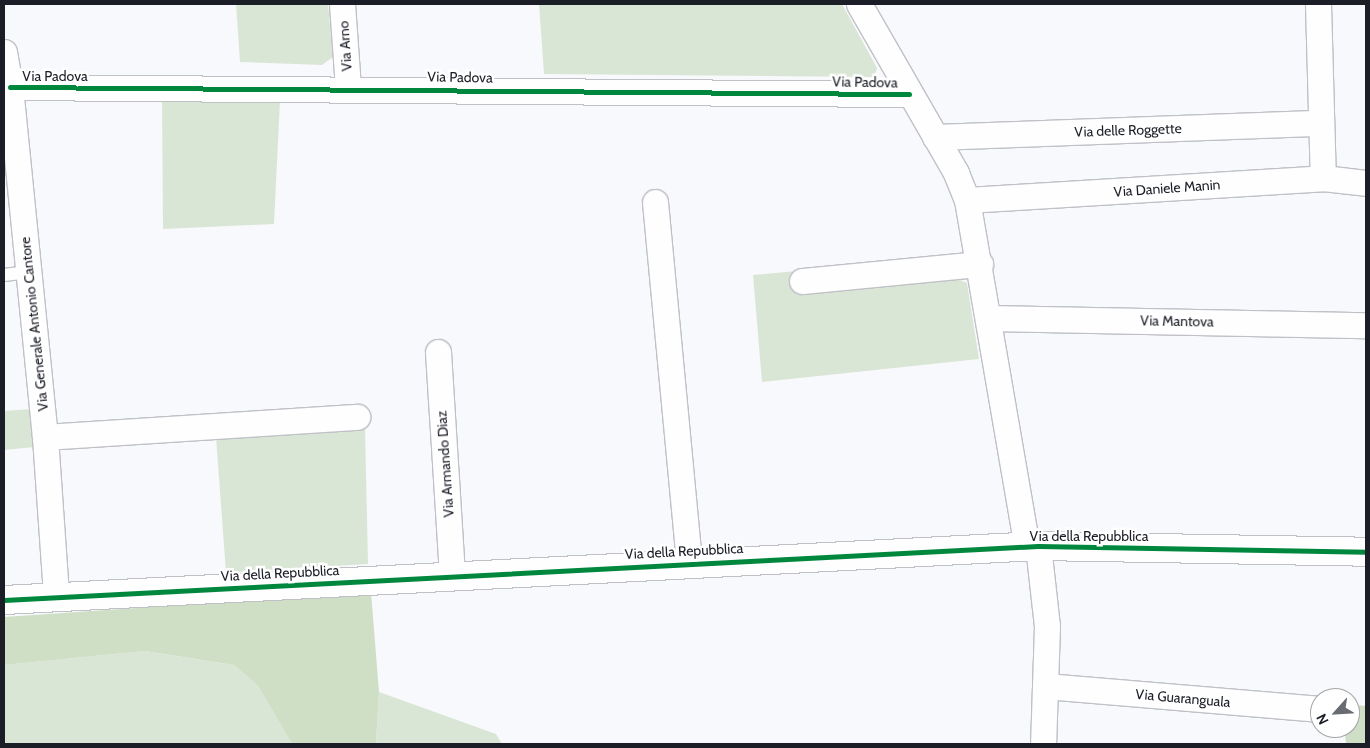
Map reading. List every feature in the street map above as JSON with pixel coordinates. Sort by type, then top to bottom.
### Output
[{"type":"street","name":"Via Arno","points":[[342,4],[348,87]]},
{"type":"street","points":[[859,4],[935,137],[967,200],[1047,626],[1043,744]]},
{"type":"street","points":[[1318,4],[1322,178]]},
{"type":"street","name":"Via Generale Antonio Cantore","points":[[4,52],[10,87],[45,436],[56,596]]},
{"type":"street","name":"Via Padova","points":[[10,87],[348,87],[909,94]]},
{"type":"street","name":"Via delle Roggette","points":[[935,137],[1321,123]]},
{"type":"street","name":"Via Daniele Manin","points":[[967,200],[1322,178],[1366,183]]},
{"type":"street","points":[[655,202],[688,562]]},
{"type":"street","points":[[802,281],[980,264]]},
{"type":"street","name":"Via Mantova","points":[[988,318],[1366,325]]},
{"type":"street","name":"Via Armando Diaz","points":[[438,352],[452,576]]},
{"type":"street","points":[[45,436],[357,417]]},
{"type":"street","name":"Via della Repubblica","points":[[4,600],[688,562],[1032,546],[1366,552]]},
{"type":"street","name":"Via Guaranguala","points":[[1046,686],[1310,708]]},
{"type":"lane","points":[[4,275],[29,272]]},
{"type":"green space","points":[[236,4],[328,4],[333,57],[322,65],[240,62]]},
{"type":"green space","points":[[539,4],[842,4],[877,68],[874,77],[544,74]]},
{"type":"green space","points":[[280,101],[274,224],[163,229],[162,102]]},
{"type":"green space","points":[[796,271],[798,295],[958,279],[967,283],[979,359],[762,382],[753,275]]},
{"type":"green space","points":[[31,409],[35,447],[4,450],[4,411]]},
{"type":"green space","points":[[365,426],[368,564],[226,573],[216,437]]},
{"type":"green space","points":[[371,592],[379,692],[376,744],[292,744],[258,686],[234,665],[145,651],[4,665],[4,617]]},
{"type":"green space","points":[[145,651],[234,665],[258,686],[292,744],[4,744],[4,665]]},
{"type":"green space","points":[[379,692],[496,734],[502,744],[376,744]]},
{"type":"green space","points":[[1360,705],[1366,706],[1366,744],[1346,744],[1345,738],[1360,738]]},
{"type":"cycle path","points":[[10,87],[909,94]]},
{"type":"cycle path","points":[[4,600],[1038,546],[1366,552]]}]
